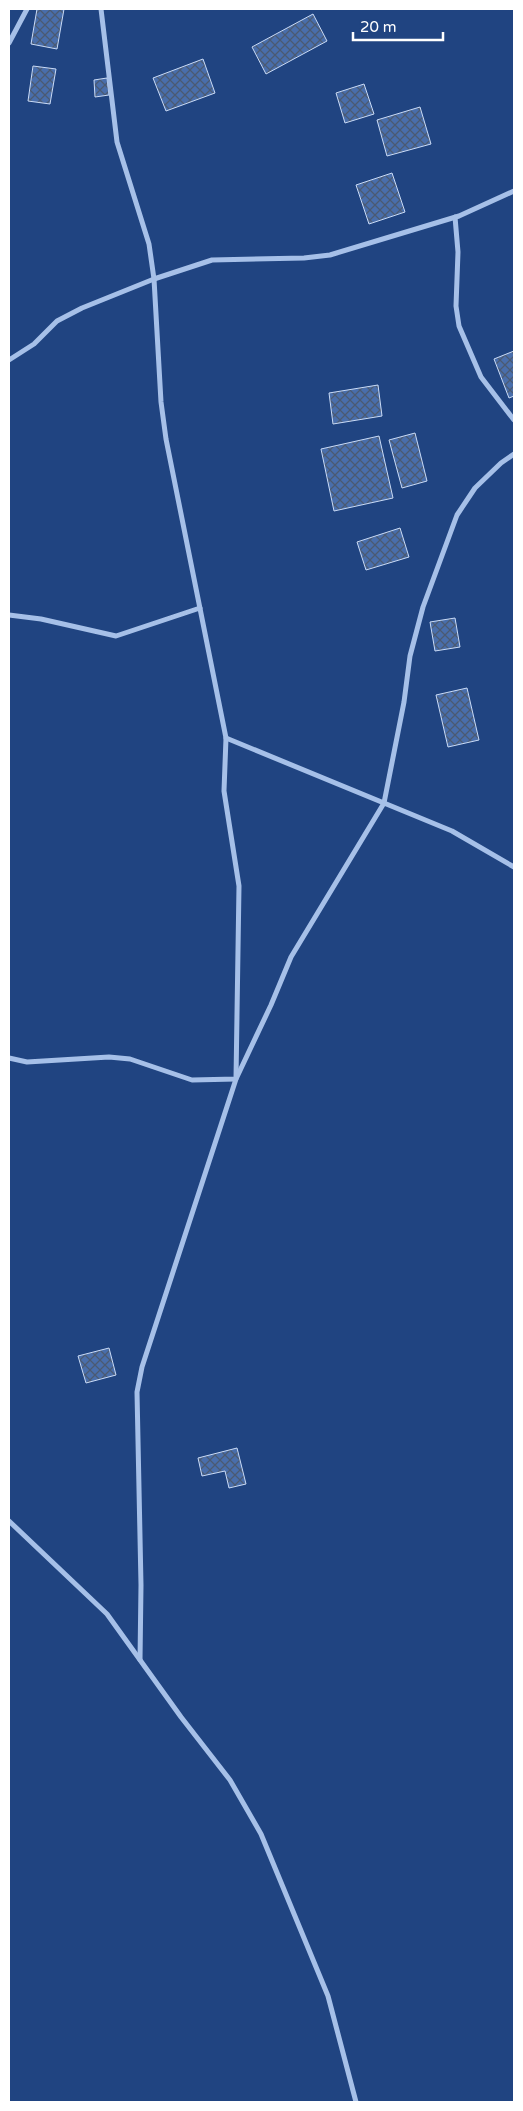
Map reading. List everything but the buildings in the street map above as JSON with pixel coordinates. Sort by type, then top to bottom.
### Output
[{"type":"street","points":[[9,43],[27,9]]},
{"type":"street","points":[[101,9],[118,142],[149,244],[154,279],[161,402],[166,439],[226,738],[224,791],[239,886],[236,1078]]},
{"type":"street","points":[[9,360],[34,344],[57,321],[82,308],[154,279],[212,260],[304,258],[330,255],[455,217],[514,191]]},
{"type":"street","points":[[455,217],[458,252],[456,306],[459,326],[481,377],[514,420]]},
{"type":"street","points":[[140,1660],[141,1586],[137,1392],[142,1366],[236,1078],[271,1005],[291,957],[384,803],[404,702],[410,656],[423,607],[457,515],[475,488],[500,463],[514,454]]},
{"type":"street","points":[[9,615],[40,619],[116,636],[200,608]]},
{"type":"street","points":[[226,738],[452,831],[514,867]]},
{"type":"street","points":[[9,1058],[27,1062],[109,1057],[130,1059],[192,1080],[236,1078]]},
{"type":"street","points":[[9,1521],[107,1614],[230,1780],[261,1834],[328,1996],[356,2102]]}]
